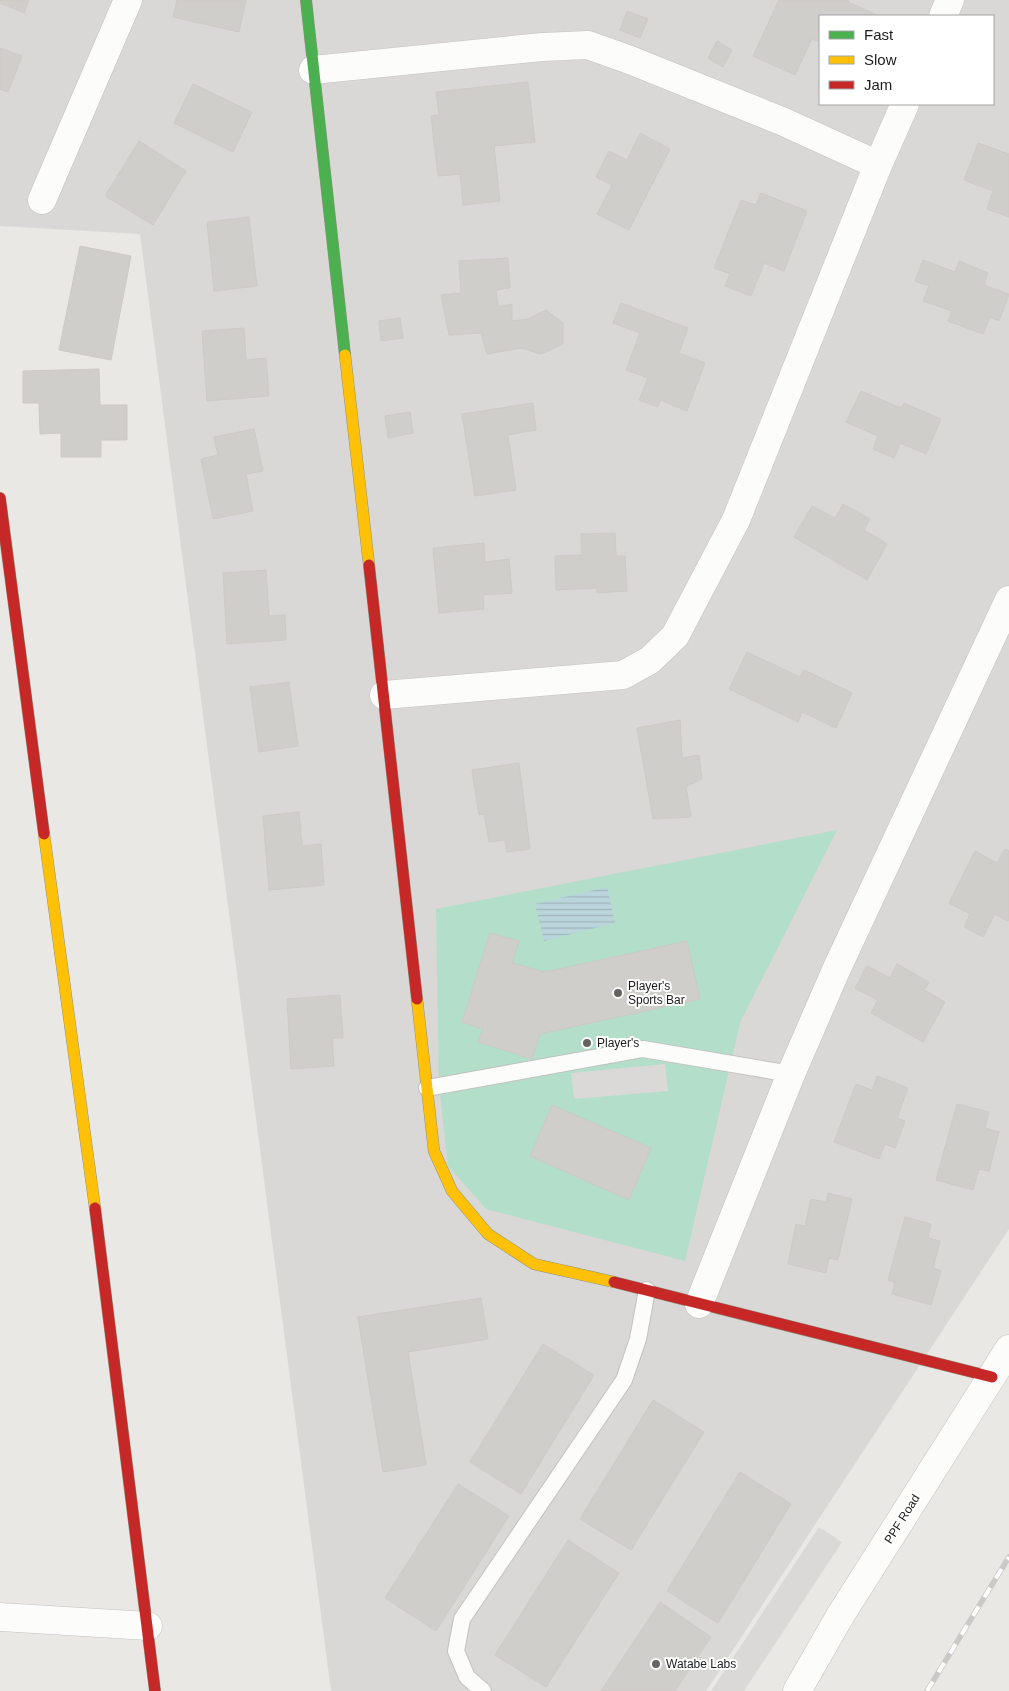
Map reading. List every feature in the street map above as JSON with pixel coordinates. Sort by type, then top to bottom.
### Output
[{"type":"street","points":[[42,200],[128,0]]},
{"type":"street","points":[[306,0],[312,70],[434,1151],[452,1190],[488,1234],[534,1264],[648,1290],[992,1377]]},
{"type":"street","points":[[943,15],[950,0]]},
{"type":"street","points":[[312,70],[542,47],[588,46],[630,60],[784,122],[878,165]]},
{"type":"street","points":[[384,695],[624,675],[650,660],[675,636],[736,520],[878,165],[905,105]]},
{"type":"street","points":[[0,498],[32,749],[118,1376],[155,1691]]},
{"type":"street","points":[[699,1304],[791,1074],[837,968],[1009,600]]},
{"type":"street","name":"PPF Road","points":[[797,1691],[840,1616],[1009,1349]]},
{"type":"street","points":[[0,1616],[148,1626]]},
{"type":"lane","points":[[427,1088],[643,1049],[791,1074]]},
{"type":"lane","points":[[483,1691],[467,1678],[456,1651],[462,1619],[624,1380],[638,1339],[648,1290]]},
{"type":"shaded area","points":[[0,0],[1009,0],[1009,1229],[706,1691],[331,1691],[140,234],[0,226]]},
{"type":"shaded area","points":[[665,1064],[668,1091],[574,1099],[571,1073]]},
{"type":"shaded area","points":[[819,1527],[842,1542],[744,1691],[711,1691]]},
{"type":"green space","name":"Player's","points":[[837,830],[740,1023],[685,1261],[486,1209],[448,1166],[439,1085],[436,909]]},
{"type":"water","points":[[607,887],[615,923],[544,941],[535,904]]},
{"type":"building","points":[[0,0],[29,0],[24,13],[0,3]]},
{"type":"building","points":[[177,0],[246,0],[239,32],[173,17]]},
{"type":"building","points":[[779,0],[849,0],[848,2],[877,15],[819,15],[819,42],[812,39],[795,75],[753,56]]},
{"type":"building","points":[[627,11],[648,19],[640,38],[620,30]]},
{"type":"building","points":[[717,41],[732,50],[723,67],[708,58]]},
{"type":"building","points":[[0,48],[22,56],[8,92],[0,89]]},
{"type":"building","points":[[528,82],[535,142],[494,146],[500,201],[463,205],[460,174],[438,176],[431,116],[439,115],[436,92]]},
{"type":"building","points":[[193,84],[252,112],[233,152],[174,123]]},
{"type":"building","points":[[640,133],[670,149],[629,230],[597,214],[612,185],[596,177],[609,151],[627,160]]},
{"type":"building","points":[[139,141],[186,171],[153,225],[105,196]]},
{"type":"building","points":[[978,143],[1009,154],[1009,217],[987,209],[993,191],[964,180]]},
{"type":"building","points":[[761,193],[807,211],[784,271],[764,263],[751,296],[725,286],[730,274],[714,268],[741,200],[756,205]]},
{"type":"building","points":[[249,217],[257,286],[214,291],[207,222]]},
{"type":"building","points":[[80,246],[131,256],[111,360],[59,350]]},
{"type":"building","points":[[508,258],[510,288],[496,290],[498,307],[512,304],[512,321],[528,319],[546,310],[563,323],[563,344],[541,354],[521,348],[487,354],[481,333],[449,335],[441,295],[461,293],[459,261]]},
{"type":"building","points":[[923,260],[955,272],[959,261],[988,273],[984,285],[1009,294],[999,321],[990,317],[983,334],[948,321],[952,311],[923,301],[929,286],[915,281]]},
{"type":"building","points":[[621,303],[688,328],[679,353],[705,363],[687,411],[660,400],[658,407],[639,400],[648,378],[626,370],[640,333],[613,323]]},
{"type":"building","points":[[400,318],[403,338],[381,341],[379,321]]},
{"type":"building","points":[[244,328],[246,360],[266,358],[269,396],[207,401],[202,331]]},
{"type":"building","points":[[99,369],[100,405],[127,405],[127,440],[101,440],[101,457],[61,457],[61,433],[40,434],[39,403],[23,403],[23,371]]},
{"type":"building","points":[[861,391],[901,408],[904,403],[941,419],[926,454],[900,443],[894,458],[873,449],[878,436],[846,422]]},
{"type":"building","points":[[533,403],[536,430],[508,435],[516,490],[475,496],[462,414]]},
{"type":"building","points":[[410,412],[413,433],[388,438],[385,416]]},
{"type":"building","points":[[254,429],[263,471],[246,474],[253,511],[213,519],[201,459],[218,455],[214,437]]},
{"type":"building","points":[[843,504],[870,519],[864,530],[887,544],[867,580],[794,537],[812,506],[835,518]]},
{"type":"building","points":[[615,533],[616,556],[625,556],[627,591],[597,593],[597,588],[556,590],[555,556],[582,555],[581,534]]},
{"type":"building","points":[[484,543],[485,562],[509,559],[512,593],[483,595],[484,609],[439,613],[433,548]]},
{"type":"building","points":[[266,570],[269,616],[285,615],[286,640],[227,644],[223,573]]},
{"type":"building","points":[[747,652],[800,677],[804,670],[852,693],[836,728],[802,712],[798,722],[729,689]]},
{"type":"building","points":[[289,682],[298,746],[259,752],[250,687]]},
{"type":"building","points":[[680,720],[682,758],[699,755],[702,779],[686,787],[691,817],[653,819],[637,728]]},
{"type":"building","points":[[519,763],[530,849],[507,852],[505,840],[489,842],[484,814],[479,815],[472,770]]},
{"type":"building","points":[[299,812],[302,846],[321,844],[324,885],[269,890],[263,816]]},
{"type":"building","points":[[1005,849],[1009,851],[1009,919],[1008,921],[995,914],[983,937],[964,927],[970,914],[949,903],[975,851],[997,863]]},
{"type":"building","points":[[490,933],[519,941],[512,963],[545,972],[687,941],[700,999],[540,1034],[532,1059],[478,1042],[483,1029],[462,1022]]},
{"type":"building","points":[[897,964],[929,982],[924,990],[945,1002],[923,1042],[871,1013],[878,1000],[855,988],[867,966],[890,978]]},
{"type":"building","points":[[340,995],[343,1038],[332,1038],[334,1066],[291,1069],[287,999]]},
{"type":"building","points":[[877,1076],[908,1088],[897,1118],[905,1121],[895,1148],[885,1144],[879,1159],[834,1142],[856,1084],[872,1090]]},
{"type":"building","points":[[957,1104],[989,1112],[985,1128],[999,1132],[989,1171],[979,1169],[973,1190],[936,1180]]},
{"type":"building","points":[[552,1105],[651,1148],[629,1200],[530,1156]]},
{"type":"building","points":[[828,1193],[852,1199],[838,1260],[829,1258],[826,1273],[788,1264],[796,1224],[805,1226],[811,1199],[826,1202]]},
{"type":"building","points":[[905,1217],[931,1224],[928,1238],[940,1241],[933,1268],[941,1271],[931,1305],[892,1294],[895,1283],[888,1280]]},
{"type":"building","points":[[481,1298],[488,1339],[408,1352],[426,1465],[383,1472],[358,1317]]},
{"type":"building","points":[[543,1344],[594,1375],[521,1494],[470,1462]]},
{"type":"building","points":[[653,1400],[704,1432],[631,1550],[580,1519]]},
{"type":"building","points":[[740,1472],[791,1504],[718,1623],[667,1591]]},
{"type":"building","points":[[458,1484],[509,1516],[436,1631],[385,1598]]},
{"type":"building","points":[[568,1540],[619,1573],[546,1687],[495,1655]]},
{"type":"building","name":"Watabe Labs","points":[[660,1602],[711,1637],[675,1691],[601,1691]]},
{"type":"railway","points":[[927,1691],[1009,1557]]},
{"type":"traffic: fast","points":[[306,0],[345,355]]},
{"type":"traffic: slow","points":[[345,355],[369,565]]},
{"type":"traffic: slow","points":[[44,834],[95,1208]]},
{"type":"traffic: slow","points":[[417,999],[434,1151],[452,1191],[488,1234],[534,1264],[614,1282]]},
{"type":"traffic: jam","points":[[0,498],[44,834]]},
{"type":"traffic: jam","points":[[369,565],[417,999]]},
{"type":"traffic: jam","points":[[95,1208],[155,1691]]},
{"type":"traffic: jam","points":[[614,1282],[992,1377]]},
{"type":"place","name":"Player's Sports Bar","points":[[618,993]]},
{"type":"place","name":"Player's","points":[[587,1043]]},
{"type":"place","name":"Watabe Labs","points":[[656,1664]]}]
